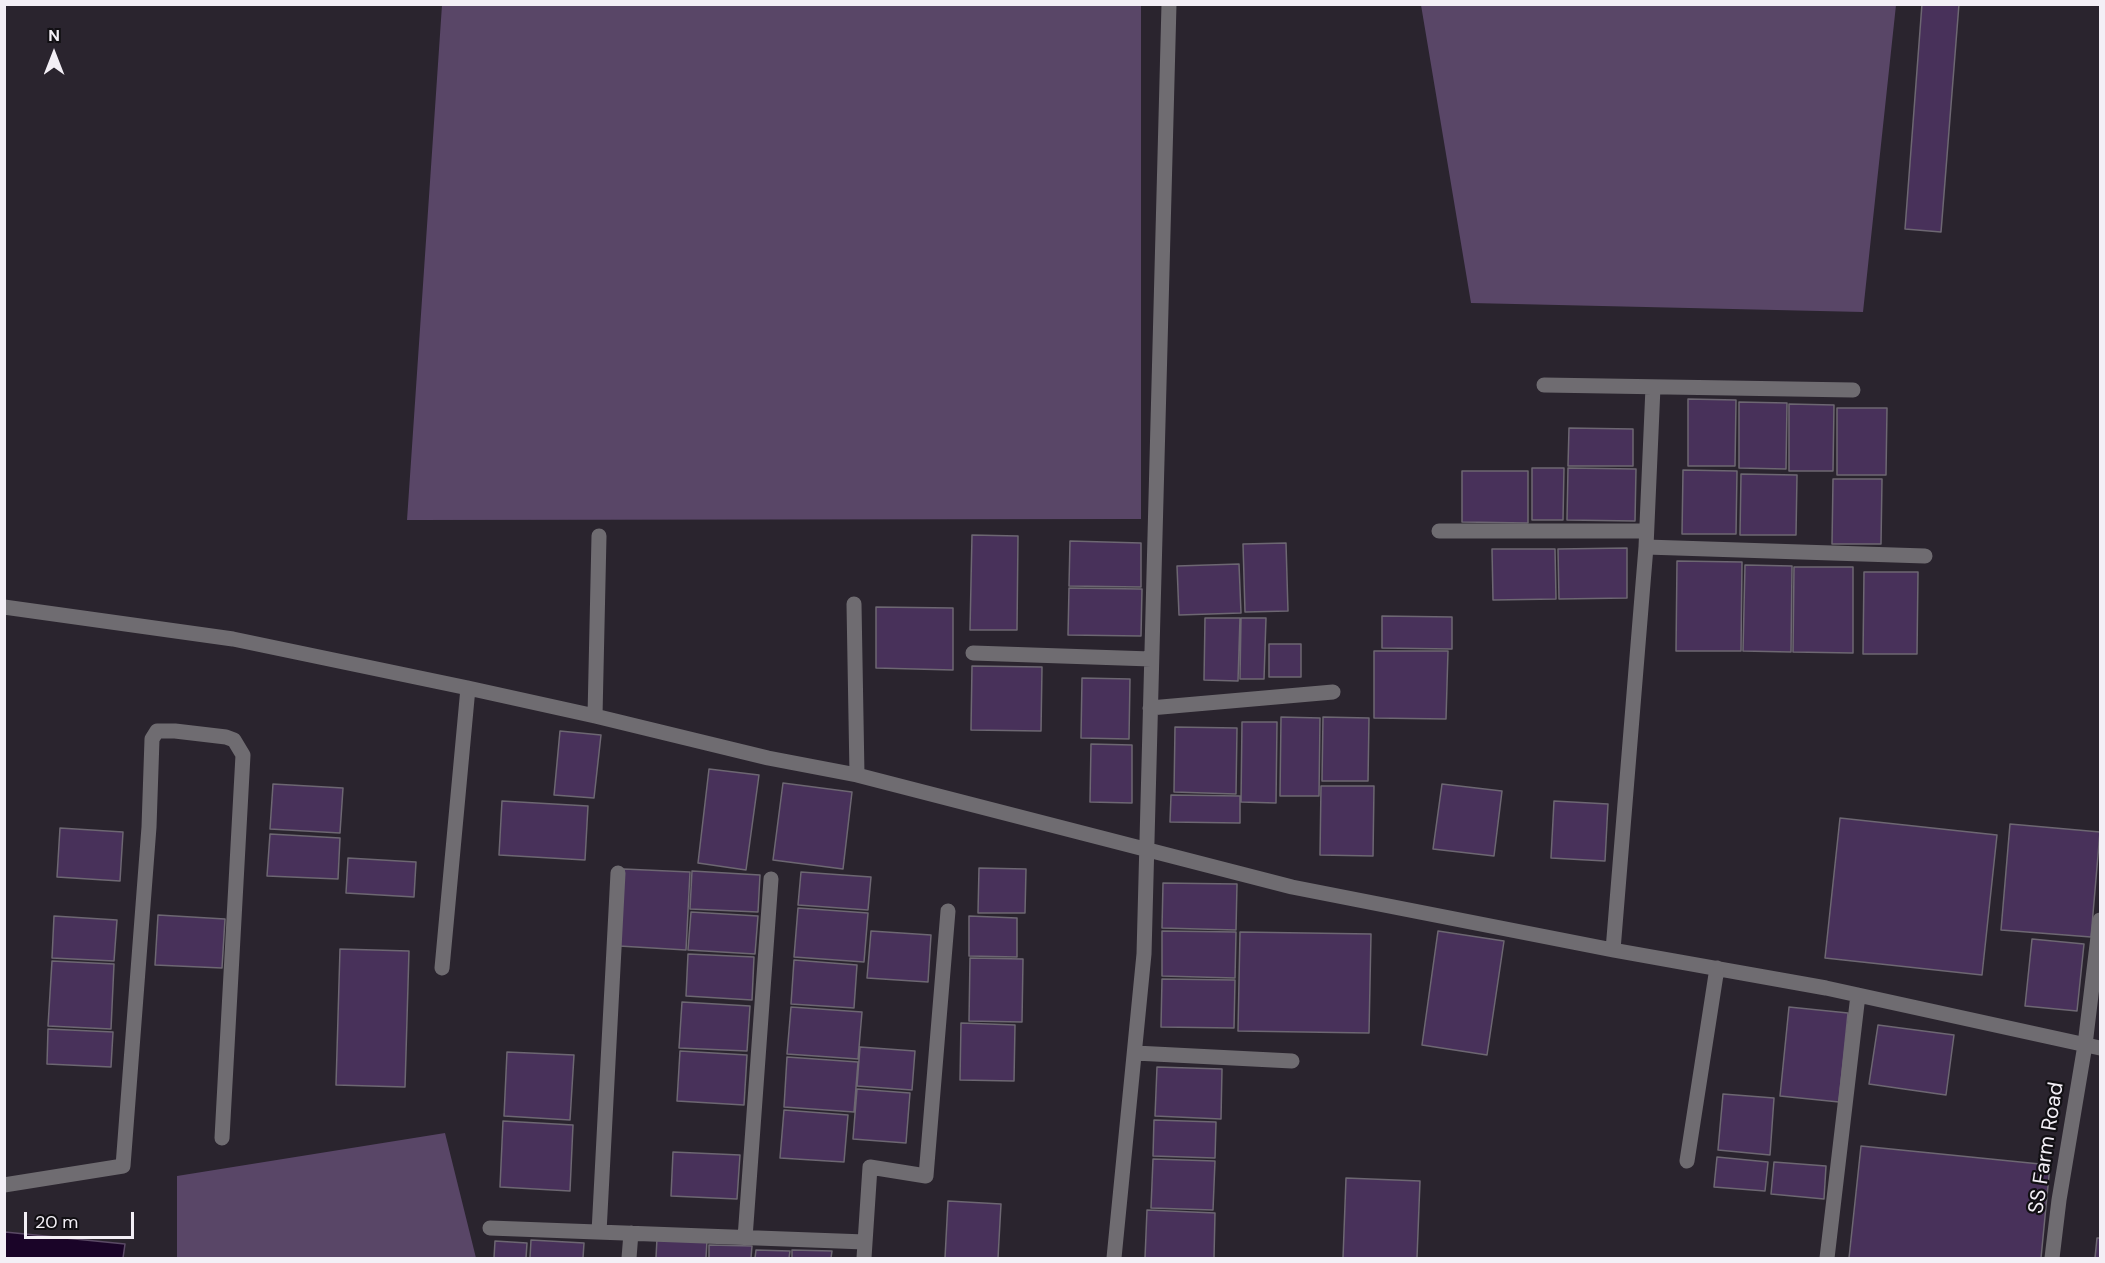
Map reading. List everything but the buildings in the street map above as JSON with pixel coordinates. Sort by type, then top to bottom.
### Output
[{"type":"street","points":[[1114,1258],[1144,954],[1169,4]]},
{"type":"street","points":[[1544,385],[1853,390]]},
{"type":"street","points":[[1613,950],[1646,547],[1653,387]]},
{"type":"street","points":[[1439,531],[1646,531]]},
{"type":"street","points":[[595,716],[599,536]]},
{"type":"street","points":[[1646,547],[1926,556]]},
{"type":"street","points":[[854,604],[856,776]]},
{"type":"street","points":[[4,608],[233,639],[468,688],[768,758],[856,776],[1292,887],[1858,995],[2100,1048]]},
{"type":"street","points":[[973,653],[1151,659]]},
{"type":"street","points":[[441,968],[468,688]]},
{"type":"street","points":[[1150,708],[1333,692]]},
{"type":"street","points":[[4,1185],[123,1166],[149,827],[152,739],[157,731],[226,737],[234,740],[243,755],[222,1138]]},
{"type":"street","points":[[599,1232],[618,873]]},
{"type":"street","points":[[745,1238],[771,879]]},
{"type":"street","points":[[864,1258],[870,1167],[927,1176],[948,912]]},
{"type":"street","name":"SS Farm Road","points":[[2052,1258],[2059,1200],[2085,1045],[2100,920]]},
{"type":"street","points":[[1687,1161],[1717,968]]},
{"type":"street","points":[[1827,1258],[1858,995]]},
{"type":"street","points":[[1135,1053],[1292,1061]]},
{"type":"street","points":[[490,1228],[865,1242]]},
{"type":"street","points":[[629,1258],[631,1233]]},
{"type":"shaded area","points":[[442,5],[1141,5],[1141,519],[407,520]]},
{"type":"shaded area","points":[[1421,5],[1896,5],[1863,312],[1471,303]]},
{"type":"shaded area","points":[[445,1133],[476,1258],[177,1258],[177,1176]]},
{"type":"shaded area","points":[[5,1232],[125,1244],[123,1258],[5,1258]]}]
